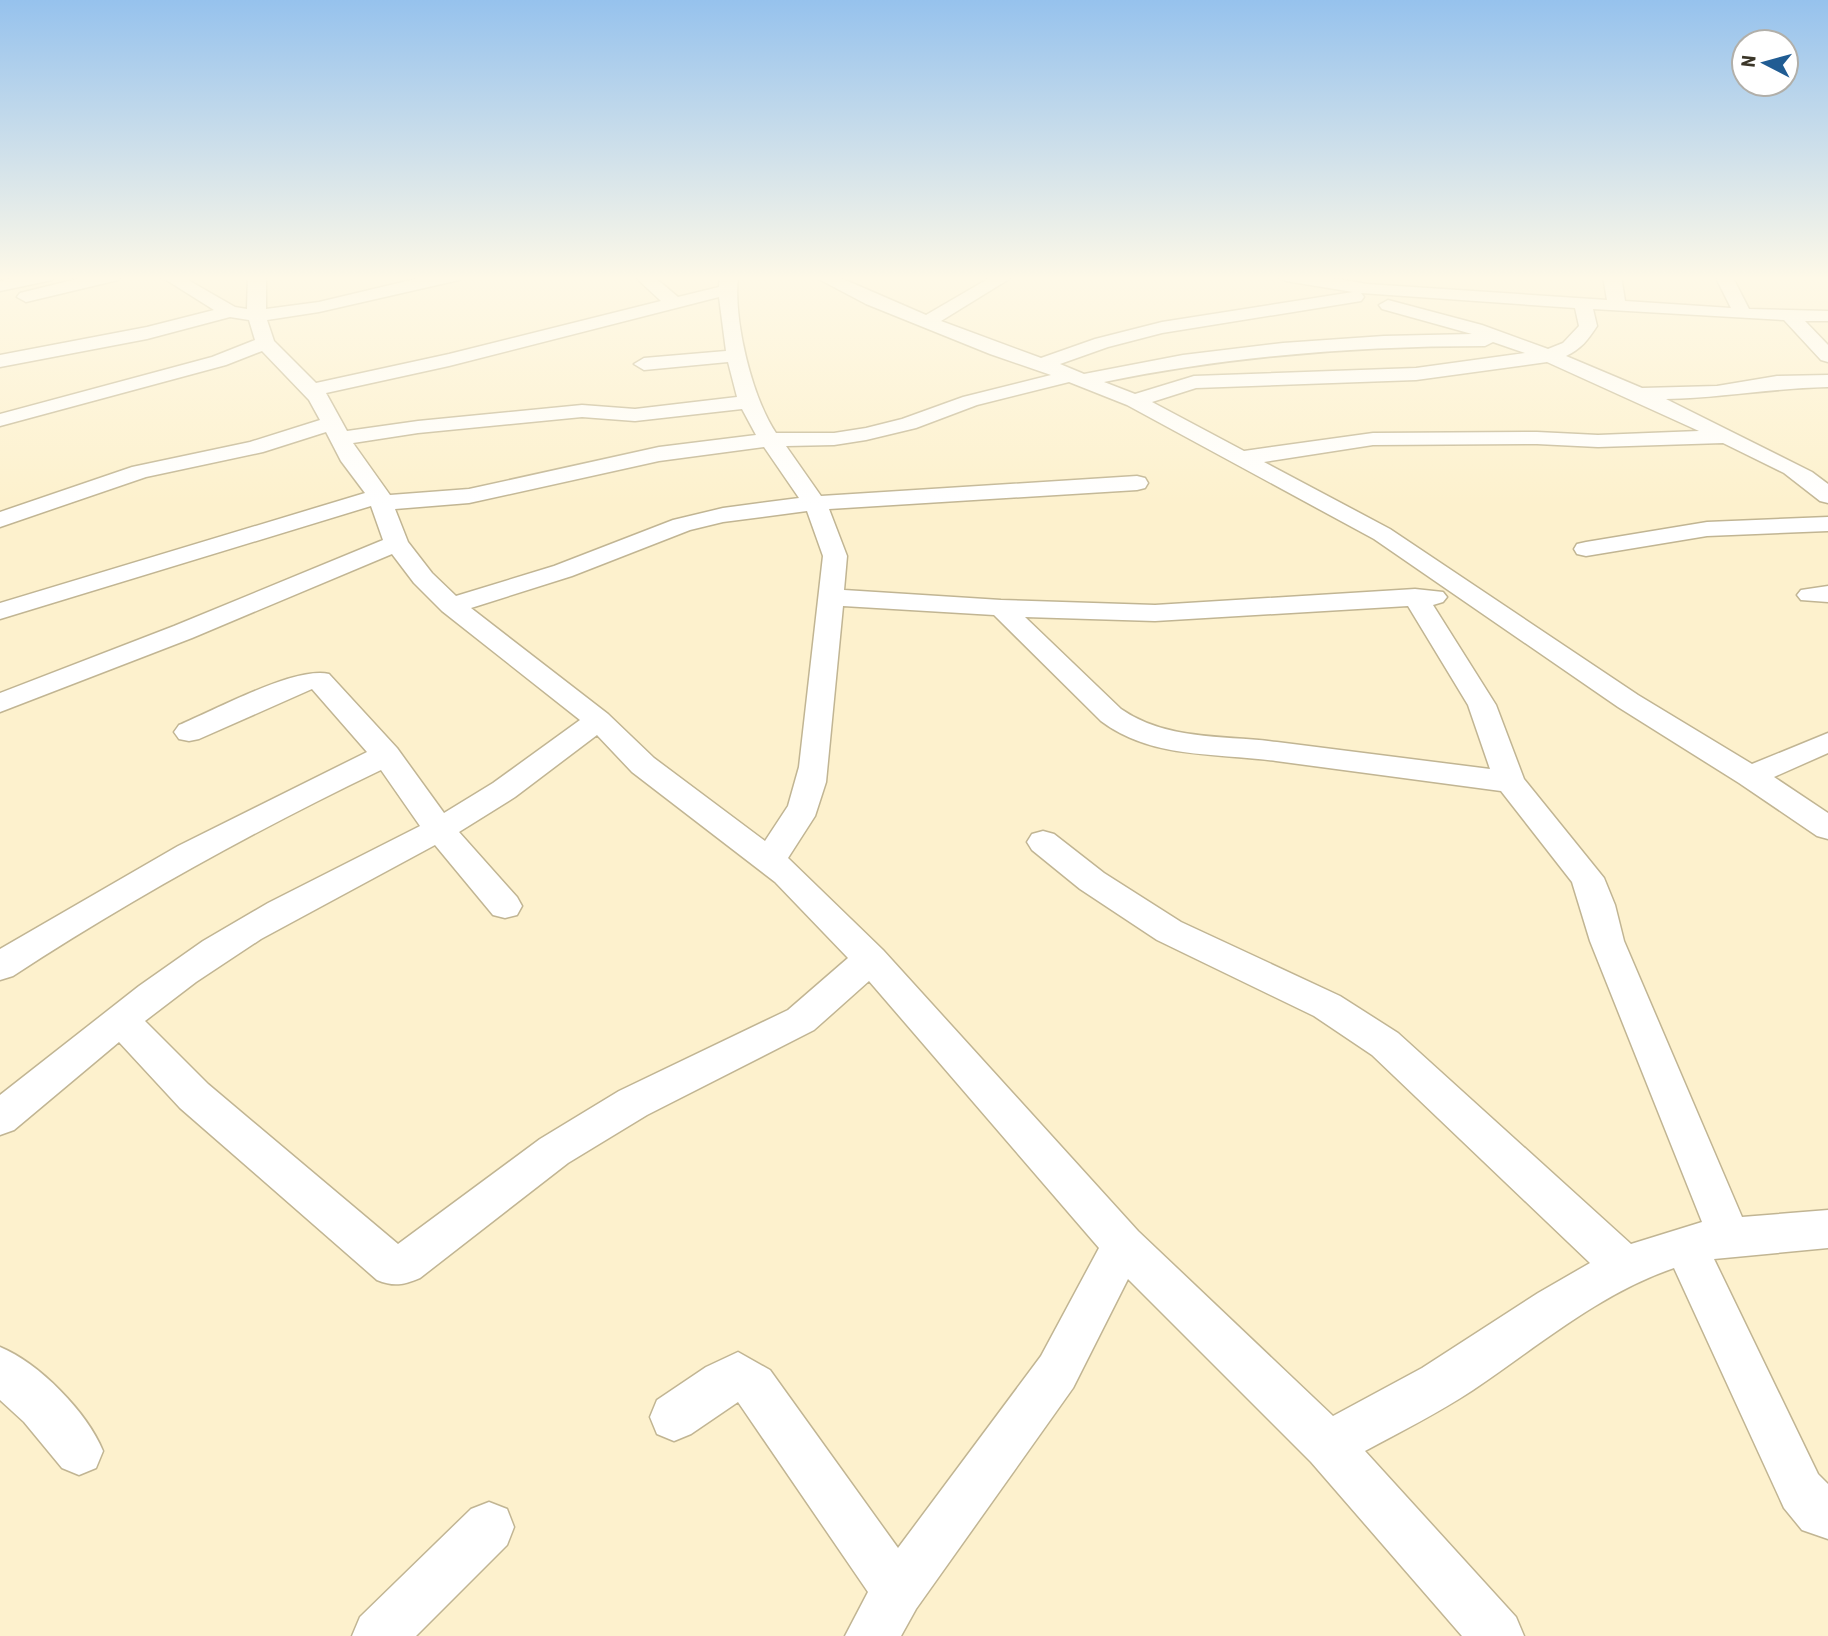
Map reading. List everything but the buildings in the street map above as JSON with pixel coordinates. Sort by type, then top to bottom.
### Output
[{"type":"street","points":[[0,361],[46,352]]},
{"type":"street","points":[[0,420],[219,361],[226,352]]},
{"type":"street","points":[[273,352],[312,390],[352,461],[380,500],[396,543],[423,578],[451,606],[524,660],[597,720],[643,765],[769,859],[871,959],[1123,1245],[1328,1445],[1497,1636]]},
{"type":"street","points":[[312,390],[479,352]]},
{"type":"street","points":[[736,352],[749,402],[771,440],[815,501],[830,533],[835,556],[814,767],[808,796],[798,824],[769,859]]},
{"type":"street","points":[[1005,352],[1042,364],[1134,401],[1382,534],[1628,701],[1828,828]]},
{"type":"street","points":[[1042,364],[1070,352]]},
{"type":"street","points":[[0,611],[380,500],[469,496],[659,454],[771,440],[834,439],[866,434],[909,424],[970,401],[1078,378],[1250,352]]},
{"type":"street","points":[[1539,352],[1642,394],[1766,454],[1800,473],[1828,496]]},
{"type":"street","points":[[1134,401],[1194,382],[1416,374],[1548,356],[1557,352]]},
{"type":"street","points":[[644,364],[736,356]]},
{"type":"street","points":[[1642,394],[1717,392],[1777,383],[1828,381]]},
{"type":"street","points":[[0,520],[140,472],[336,431],[418,427],[582,411],[635,415],[749,402]]},
{"type":"street","points":[[1243,458],[1373,439],[1514,438],[1598,441],[1727,437]]},
{"type":"street","points":[[451,606],[563,571],[656,532],[682,524],[815,501],[996,493],[1137,483]]},
{"type":"street","points":[[1586,549],[1707,529],[1828,524]]},
{"type":"street","points":[[0,703],[183,632],[396,543]]},
{"type":"street","points":[[830,597],[1001,608],[1155,613],[1469,595]]},
{"type":"street","points":[[1415,597],[1482,705],[1510,782],[1587,878],[1626,990],[1687,1131],[1707,1242],[1801,1491],[1820,1511],[1828,1514]]},
{"type":"street","points":[[1001,608],[1111,715],[1126,726],[1154,737],[1194,745],[1249,748],[1510,782]]},
{"type":"street","points":[[189,732],[303,682],[319,680],[386,755],[439,828],[505,906]]},
{"type":"street","points":[[0,1118],[121,1020],[205,957],[251,928],[439,828],[504,790],[597,720]]},
{"type":"street","points":[[1750,776],[1828,742]]},
{"type":"street","points":[[0,966],[87,910],[284,804],[386,755]]},
{"type":"street","points":[[1043,842],[1092,881],[1169,931],[1327,1006],[1385,1044],[1625,1267]]},
{"type":"street","points":[[121,1020],[194,1096],[392,1266],[405,1264],[554,1151],[633,1103],[801,1020],[871,959]]},
{"type":"street","points":[[1328,1445],[1452,1376],[1514,1334],[1625,1267],[1663,1252],[1707,1242],[1828,1228]]},
{"type":"street","points":[[872,1636],[898,1591],[1057,1372],[1123,1245]]},
{"type":"street","points":[[0,1370],[41,1405],[79,1451]]},
{"type":"street","points":[[674,1417],[738,1375],[754,1386],[898,1591]]},
{"type":"street","points":[[380,1636],[489,1527]]}]
